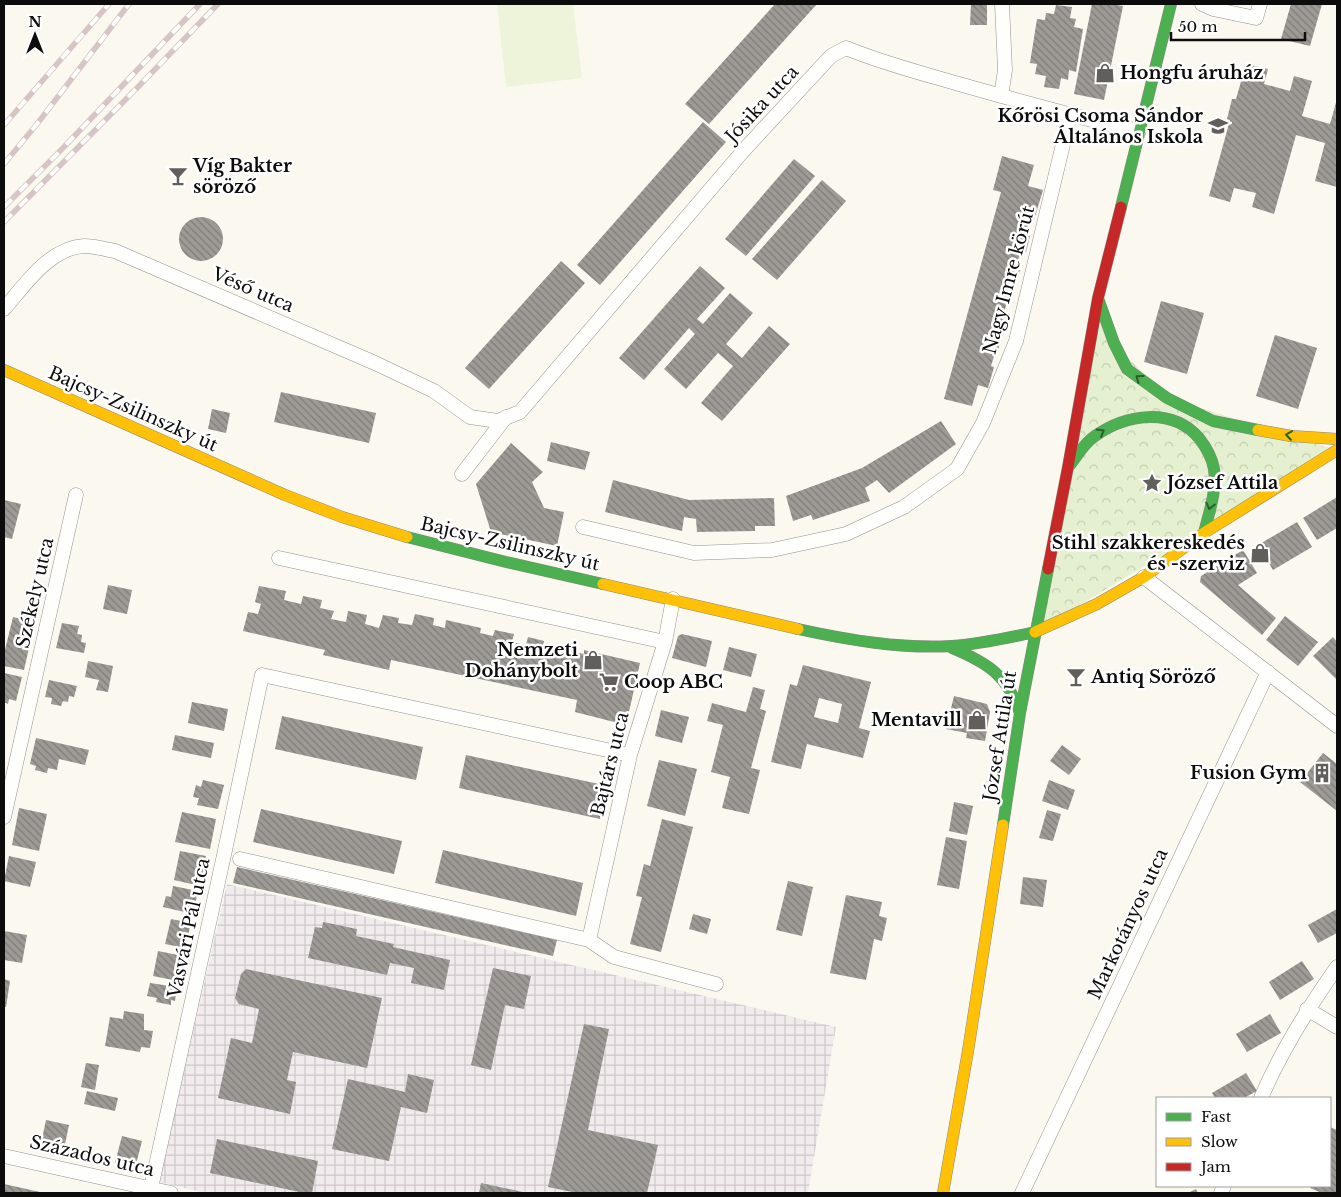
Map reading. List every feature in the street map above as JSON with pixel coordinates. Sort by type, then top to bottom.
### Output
[{"type":"main road","points":[[1035,632],[1068,467],[1098,298],[1171,4]]},
{"type":"main road","points":[[1098,298],[1114,343],[1127,369],[1167,398],[1213,421],[1290,436],[1337,440]]},
{"type":"main road","name":"Bajcsy-Zsilinszky út","points":[[4,370],[259,484],[342,517],[416,540],[800,629],[866,642],[902,646],[949,646],[985,642],[1035,632]]},
{"type":"main road","points":[[1068,467],[1092,438],[1109,428],[1134,419],[1151,416],[1166,417],[1185,426],[1205,444],[1212,463],[1215,486],[1204,533]]},
{"type":"main road","points":[[1035,632],[1096,604],[1144,577],[1204,533],[1337,450]]},
{"type":"main road","name":"József Attila út","points":[[943,1193],[968,1051],[1020,713],[1035,632]]},
{"type":"main road","points":[[949,646],[981,660],[999,674],[1015,696],[1020,713]]},
{"type":"street","points":[[1001,96],[1005,70],[1002,4]]},
{"type":"street","points":[[1202,4],[1213,9],[1256,18],[1260,4]]},
{"type":"street","name":"Jósika utca","points":[[462,474],[502,419],[520,412],[737,158],[832,56],[846,48],[869,57],[1001,96],[1139,131]]},
{"type":"street","name":"Nagy Imre körút","points":[[583,527],[694,553],[772,550],[846,534],[904,507],[956,469],[983,422],[1016,341],[1070,115]]},
{"type":"street","name":"Véső utca","points":[[4,309],[38,268],[66,250],[82,246],[95,246],[114,251],[375,363],[434,391],[470,418],[502,419]]},
{"type":"street","name":"Székely utca","points":[[4,817],[76,495]]},
{"type":"street","points":[[279,558],[665,642]]},
{"type":"street","points":[[1144,577],[1335,721]]},
{"type":"street","name":"Bajtárs utca","points":[[589,940],[630,754],[665,642],[673,599]]},
{"type":"street","name":"Markotányos utca","points":[[1022,1193],[1268,672]]},
{"type":"street","name":"Vasvári Pál utca","points":[[150,1188],[262,675],[630,754]]},
{"type":"street","points":[[240,859],[589,940],[614,957],[716,984]]},
{"type":"street","points":[[1261,1097],[1268,1081],[1307,1009],[1337,967]]},
{"type":"street","points":[[1307,1009],[1337,1027]]},
{"type":"street","name":"Százados utca","points":[[4,1156],[172,1193]]},
{"type":"shaded area","points":[[227,884],[836,1027],[808,1193],[205,1193],[159,1182]]},
{"type":"green space","points":[[497,4],[573,4],[582,78],[506,87]]},
{"type":"green space","points":[[1098,298],[1114,343],[1167,398],[1337,450],[1035,632]]},
{"type":"building","points":[[775,4],[817,4],[709,124],[685,104]]},
{"type":"building","points":[[971,4],[987,4],[987,25],[970,25]]},
{"type":"building","points":[[1092,4],[1123,6],[1104,100],[1074,94]]},
{"type":"building","points":[[1291,4],[1322,4],[1310,46],[1281,39]]},
{"type":"building","points":[[1056,5],[1072,7],[1070,18],[1076,19],[1074,27],[1083,29],[1076,72],[1069,70],[1068,80],[1061,78],[1059,89],[1044,87],[1046,76],[1035,74],[1037,64],[1030,63],[1037,19],[1045,20],[1046,13],[1054,14]]},
{"type":"building","points":[[1246,64],[1268,69],[1264,84],[1290,91],[1294,76],[1312,81],[1302,116],[1330,124],[1337,99],[1337,187],[1315,181],[1325,143],[1296,135],[1274,214],[1252,207],[1256,193],[1234,188],[1230,202],[1209,196],[1230,120],[1227,119],[1232,99],[1236,99]]},
{"type":"building","points":[[703,122],[726,142],[600,285],[577,265]]},
{"type":"building","points":[[1002,156],[1034,165],[1028,186],[1043,190],[1034,220],[1030,219],[1026,235],[1030,236],[1026,252],[1021,251],[1016,269],[1020,270],[1012,300],[1008,299],[1002,319],[1007,320],[991,366],[994,367],[988,388],[978,385],[972,406],[944,399],[1001,192],[993,190]]},
{"type":"building","points":[[794,159],[815,176],[746,256],[725,239]]},
{"type":"building","points":[[822,180],[846,201],[777,280],[752,259]]},
{"type":"building","points":[[201,217],[213,221],[219,227],[223,239],[219,251],[213,257],[201,261],[189,257],[183,251],[179,239],[183,227],[189,221]]},
{"type":"building","points":[[561,261],[585,283],[489,389],[465,368]]},
{"type":"building","points":[[700,266],[725,288],[697,319],[703,324],[730,293],[753,313],[726,344],[742,358],[769,326],[790,344],[722,421],[701,403],[733,366],[718,353],[686,389],[664,369],[695,334],[689,328],[644,380],[619,358]]},
{"type":"building","points":[[1161,301],[1204,313],[1187,374],[1144,362]]},
{"type":"building","points":[[1275,335],[1317,348],[1298,409],[1256,396]]},
{"type":"building","points":[[281,392],[376,413],[369,443],[274,422]]},
{"type":"building","points":[[212,409],[230,413],[226,433],[208,429]]},
{"type":"building","points":[[941,421],[956,444],[889,493],[877,480],[865,488],[870,501],[813,520],[811,515],[793,521],[786,496],[862,468]]},
{"type":"building","points":[[551,442],[590,452],[585,470],[547,461]]},
{"type":"building","points":[[511,443],[543,472],[532,482],[544,508],[564,512],[557,546],[491,532],[476,484]]},
{"type":"building","points":[[613,480],[689,500],[774,498],[775,526],[755,526],[755,531],[697,532],[696,519],[684,517],[682,531],[605,512]]},
{"type":"building","points":[[1337,497],[1337,528],[1317,540],[1303,518]]},
{"type":"building","points":[[4,500],[21,504],[12,539],[4,537]]},
{"type":"building","points":[[1297,522],[1312,547],[1273,570],[1258,545]]},
{"type":"building","points":[[1243,550],[1257,573],[1238,585],[1276,618],[1262,635],[1200,582],[1201,576]]},
{"type":"building","points":[[108,585],[132,590],[127,614],[103,609]]},
{"type":"building","points":[[259,586],[286,591],[284,600],[301,604],[303,596],[322,600],[320,608],[334,611],[331,619],[346,622],[348,611],[367,615],[365,624],[379,628],[383,615],[399,618],[398,623],[412,625],[415,614],[434,618],[433,625],[445,628],[446,620],[481,628],[480,633],[493,636],[495,630],[514,634],[512,642],[526,645],[528,637],[544,641],[542,651],[555,654],[557,648],[584,654],[584,650],[640,663],[626,725],[575,712],[577,700],[391,660],[389,670],[323,655],[325,650],[243,631],[248,612],[258,614],[261,604],[255,602]]},
{"type":"building","points":[[1285,616],[1318,642],[1298,666],[1266,640]]},
{"type":"building","points":[[13,617],[35,622],[24,670],[4,666],[4,654]]},
{"type":"building","points":[[62,623],[79,626],[77,634],[82,635],[81,642],[86,643],[84,653],[56,648]]},
{"type":"building","points":[[682,634],[712,641],[706,667],[672,658],[678,636]]},
{"type":"building","points":[[1333,637],[1337,642],[1337,680],[1313,656]]},
{"type":"building","points":[[729,647],[757,654],[751,677],[723,670]]},
{"type":"building","points":[[88,661],[113,666],[108,692],[96,690],[99,680],[85,677]]},
{"type":"building","points":[[803,665],[871,682],[859,728],[870,731],[863,758],[807,744],[801,769],[771,762],[790,684],[797,686]],"holes":[[[819,698],[842,704],[838,723],[814,717]]]},
{"type":"building","points":[[4,673],[22,677],[16,701],[9,699],[8,704],[4,702]]},
{"type":"building","points":[[49,680],[77,686],[74,697],[69,696],[68,702],[63,701],[61,706],[51,704],[52,698],[45,697]]},
{"type":"building","points":[[753,687],[765,690],[760,709],[766,711],[751,768],[760,770],[749,814],[722,808],[730,777],[711,772],[723,725],[707,721],[712,703],[746,712]]},
{"type":"building","points":[[954,696],[987,704],[990,712],[985,741],[966,738],[967,733],[946,729]]},
{"type":"building","points":[[192,702],[228,709],[224,731],[188,723]]},
{"type":"building","points":[[661,710],[689,717],[682,743],[655,736]]},
{"type":"building","points":[[282,716],[423,747],[416,780],[275,749]]},
{"type":"building","points":[[175,735],[214,743],[211,758],[172,750]]},
{"type":"building","points":[[36,738],[89,750],[85,765],[59,759],[57,770],[48,768],[47,773],[35,770],[36,766],[30,764]]},
{"type":"building","points":[[1062,745],[1081,759],[1069,775],[1050,761]]},
{"type":"building","name":"Fusion Gym","points":[[1323,753],[1337,764],[1337,811],[1300,782]]},
{"type":"building","points":[[466,755],[608,786],[600,819],[459,788]]},
{"type":"building","points":[[659,760],[697,769],[685,816],[647,806]]},
{"type":"building","points":[[203,780],[224,785],[218,809],[197,805],[199,798],[193,797],[196,785],[201,787]]},
{"type":"building","points":[[1049,780],[1075,790],[1068,810],[1042,801]]},
{"type":"building","points":[[954,802],[973,806],[967,835],[949,831]]},
{"type":"building","points":[[19,808],[47,814],[39,851],[12,845]]},
{"type":"building","points":[[261,809],[402,841],[394,874],[253,842]]},
{"type":"building","points":[[1047,810],[1061,814],[1053,841],[1039,838]]},
{"type":"building","points":[[182,812],[216,819],[210,849],[175,842]]},
{"type":"building","points":[[662,819],[693,827],[661,952],[630,944],[642,897],[636,896],[644,864],[650,866]]},
{"type":"building","points":[[946,837],[967,841],[959,889],[937,885]]},
{"type":"building","points":[[443,850],[583,883],[576,916],[435,883]]},
{"type":"building","points":[[180,851],[206,856],[200,886],[174,880]]},
{"type":"building","points":[[9,856],[36,862],[30,887],[4,881]]},
{"type":"building","points":[[237,867],[557,940],[553,956],[233,883]]},
{"type":"building","points":[[1023,877],[1047,880],[1043,907],[1020,904]]},
{"type":"building","points":[[788,881],[813,887],[802,936],[776,930]]},
{"type":"building","points":[[173,886],[198,891],[193,914],[163,907],[166,896],[171,897]]},
{"type":"building","points":[[846,895],[882,902],[879,916],[887,918],[882,941],[874,939],[866,980],[830,973]]},
{"type":"building","points":[[1337,909],[1337,933],[1318,943],[1308,925]]},
{"type":"building","points":[[693,914],[711,919],[707,934],[689,929]]},
{"type":"building","points":[[171,919],[191,923],[185,948],[165,944]]},
{"type":"building","points":[[323,922],[357,929],[356,936],[394,944],[393,947],[450,960],[444,990],[411,983],[414,968],[390,963],[387,975],[308,958],[315,927],[322,928]]},
{"type":"building","points":[[4,931],[27,935],[22,963],[4,960]]},
{"type":"building","points":[[158,951],[183,956],[178,981],[153,976]]},
{"type":"building","points":[[1302,961],[1314,979],[1280,1000],[1269,982]]},
{"type":"building","points":[[493,968],[531,976],[524,1009],[505,1005],[491,1070],[471,1065]]},
{"type":"building","points":[[246,969],[382,998],[367,1068],[293,1052],[287,1080],[296,1082],[290,1114],[218,1098],[231,1038],[252,1043],[259,1009],[239,1004],[235,998],[241,974]]},
{"type":"building","points":[[4,979],[10,981],[6,1007],[4,1007]]},
{"type":"building","points":[[150,983],[177,987],[175,1001],[171,1000],[171,1005],[156,1002],[157,998],[147,996]]},
{"type":"building","points":[[124,1011],[144,1014],[144,1030],[153,1031],[150,1048],[141,1047],[140,1052],[105,1046],[110,1017],[123,1019]]},
{"type":"building","points":[[1270,1014],[1281,1033],[1247,1052],[1236,1034]]},
{"type":"building","points":[[584,1024],[609,1029],[588,1130],[658,1145],[647,1193],[577,1193],[548,1187]]},
{"type":"building","points":[[86,1063],[99,1065],[95,1090],[81,1087]]},
{"type":"building","points":[[1246,1073],[1257,1091],[1246,1097],[1214,1097],[1212,1093]]},
{"type":"building","points":[[408,1074],[434,1080],[427,1113],[401,1107],[389,1161],[332,1149],[348,1079],[405,1092]]},
{"type":"building","points":[[87,1091],[118,1098],[115,1111],[84,1104]]},
{"type":"building","points":[[46,1120],[69,1125],[64,1149],[41,1144]]},
{"type":"building","points":[[1331,1127],[1337,1130],[1337,1193],[1322,1193],[1310,1188],[1331,1187]]},
{"type":"building","points":[[122,1136],[142,1141],[135,1168],[115,1163]]},
{"type":"building","points":[[217,1139],[318,1161],[312,1193],[304,1193],[210,1173]]},
{"type":"building","points":[[481,1183],[523,1192],[523,1193],[479,1193]]},
{"type":"building","points":[[4,1184],[40,1192],[40,1193],[4,1193]]},
{"type":"building","points":[[1196,1189],[1198,1193],[1188,1193]]},
{"type":"railway","points":[[4,125],[109,4]]},
{"type":"railway","points":[[4,164],[129,4]]},
{"type":"railway","points":[[4,207],[200,4]]},
{"type":"railway","points":[[4,222],[218,4]]},
{"type":"traffic: fast","points":[[1121,207],[1171,4]]},
{"type":"traffic: fast","points":[[1099,301],[1114,343],[1127,369],[1167,398],[1213,421],[1258,430]]},
{"type":"traffic: fast","points":[[1070,465],[1091,439],[1107,428],[1121,423],[1148,417],[1162,418],[1188,428],[1204,445],[1214,469],[1213,493],[1204,533]]},
{"type":"traffic: fast","points":[[407,537],[603,584]]},
{"type":"traffic: fast","points":[[1003,825],[1020,713],[1048,569]]},
{"type":"traffic: fast","points":[[798,629],[875,643],[933,647],[973,644],[1035,632]]},
{"type":"traffic: fast","points":[[952,648],[976,659],[995,672],[1009,689],[1020,713]]},
{"type":"traffic: slow","points":[[4,370],[285,495],[342,517],[407,537]]},
{"type":"traffic: slow","points":[[1258,430],[1291,436],[1337,439]]},
{"type":"traffic: slow","points":[[1035,632],[1097,604],[1144,577],[1204,533],[1337,450]]},
{"type":"traffic: slow","points":[[603,584],[798,629]]},
{"type":"traffic: slow","points":[[943,1193],[968,1051],[1003,825]]},
{"type":"traffic: jam","points":[[1048,569],[1098,298],[1121,207]]},
{"type":"place","name":"Hongfu áruház","points":[[1105,73]]},
{"type":"place","name":"Kőrösi Csoma Sándor Általános Iskola","points":[[1218,126]]},
{"type":"place","name":"Víg Bakter söröző","points":[[178,176]]},
{"type":"place","name":"József Attila","points":[[1152,483]]},
{"type":"place","name":"Stihl szakkereskedés és -szerviz","points":[[1260,553]]},
{"type":"place","name":"Nemzeti Dohánybolt","points":[[593,660]]},
{"type":"place","name":"Antiq Söröző","points":[[1076,677]]},
{"type":"place","name":"Coop ABC","points":[[609,682]]},
{"type":"place","name":"Mentavill","points":[[977,720]]},
{"type":"place","name":"Fusion Gym","points":[[1322,773]]}]
